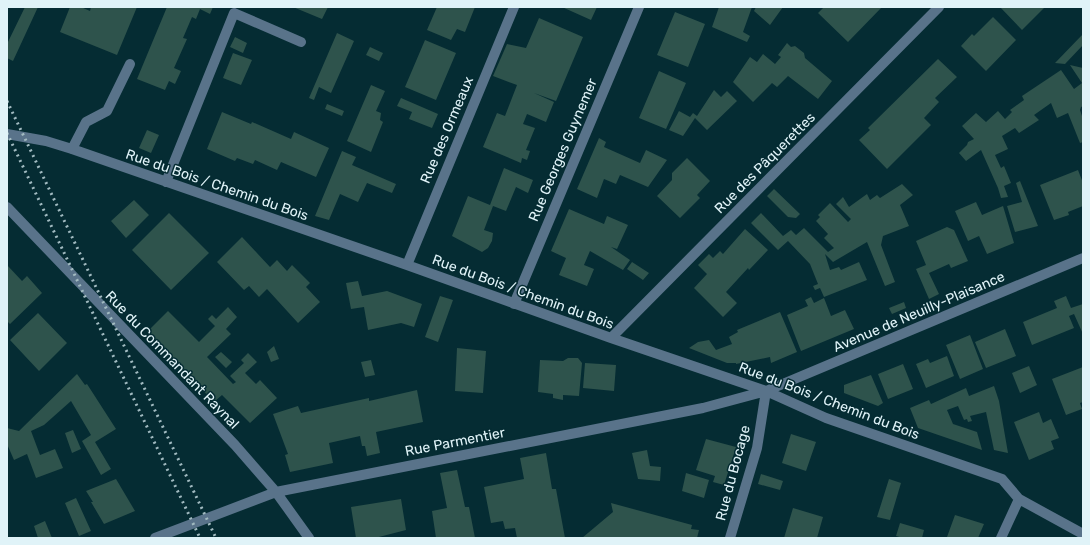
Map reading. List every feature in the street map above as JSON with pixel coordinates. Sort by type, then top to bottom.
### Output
[{"type":"street","name":"Rue des Ormeaux","points":[[407,265],[514,7]]},
{"type":"street","name":"Rue Georges Guynemer","points":[[514,304],[639,7]]},
{"type":"street","name":"Rue des Pâquerettes","points":[[611,338],[939,7]]},
{"type":"street","points":[[166,182],[234,13],[301,42]]},
{"type":"street","points":[[72,149],[86,122],[107,111],[130,64]]},
{"type":"street","name":"Rue du Bois / Chemin du Bois","points":[[7,134],[46,141],[72,149],[766,391],[826,418],[1002,479],[1019,499]]},
{"type":"street","name":"Rue du Commandant Raynal","points":[[7,207],[235,445],[276,492],[309,538]]},
{"type":"street","name":"Avenue de Neuilly-Plaisance","points":[[766,391],[1083,258]]},
{"type":"street","name":"Rue Parmentier","points":[[155,538],[276,492],[703,408],[766,391]]},
{"type":"street","name":"Rue du Bocage","points":[[730,538],[757,448],[766,391]]},
{"type":"street","points":[[1001,538],[1019,499],[1083,534]]},
{"type":"building","points":[[25,7],[38,7],[13,61],[7,58],[7,44]]},
{"type":"building","points":[[70,7],[81,7],[90,11],[91,7],[137,7],[117,55],[60,32]]},
{"type":"building","points":[[167,7],[213,7],[210,14],[200,9],[196,19],[192,17],[183,38],[187,39],[174,68],[181,71],[175,84],[169,81],[165,90],[137,79]]},
{"type":"building","points":[[293,7],[328,7],[322,19]]},
{"type":"building","points":[[437,7],[475,7],[465,32],[457,29],[451,40],[427,30]]},
{"type":"building","points":[[562,7],[597,7],[591,20]]},
{"type":"building","points":[[719,7],[752,7],[743,32],[750,36],[747,42],[712,27]]},
{"type":"building","points":[[756,7],[783,7],[770,25],[754,11]]},
{"type":"building","points":[[824,7],[882,7],[848,42],[818,13]]},
{"type":"building","points":[[1000,7],[1045,7],[1022,30]]},
{"type":"building","points":[[675,12],[705,24],[688,67],[657,55]]},
{"type":"building","points":[[993,17],[1016,40],[986,71],[961,46],[972,34],[974,36]]},
{"type":"building","points":[[539,18],[583,37],[556,101],[534,93],[554,102],[546,122],[527,114],[523,124],[535,128],[526,150],[530,151],[527,160],[522,158],[521,163],[483,147],[497,113],[505,116],[517,85],[493,76],[507,44],[526,48]]},
{"type":"building","points":[[337,33],[354,41],[331,93],[319,87],[314,100],[309,98]]},
{"type":"building","points":[[1083,34],[1083,45],[1065,64],[1055,63]]},
{"type":"building","points":[[235,37],[247,43],[243,53],[230,47]]},
{"type":"building","points":[[425,40],[456,53],[436,100],[405,87]]},
{"type":"building","points":[[787,43],[791,47],[795,46],[804,53],[805,58],[832,81],[818,99],[788,76],[777,87],[772,83],[753,102],[733,82],[750,57],[757,62],[763,54],[775,64],[781,57],[778,55]]},
{"type":"building","points":[[370,47],[383,53],[379,61],[366,55]]},
{"type":"building","points":[[233,53],[252,60],[241,85],[223,78]]},
{"type":"building","points":[[938,59],[957,77],[935,98],[939,102],[924,118],[931,125],[887,169],[859,140],[870,130],[868,128]]},
{"type":"building","points":[[1070,65],[1083,68],[1083,106],[1080,110],[1083,119],[1083,142],[1080,143],[1068,113],[1057,118],[1051,103],[1034,115],[1039,120],[1019,133],[1015,128],[1002,136],[1008,149],[995,155],[1001,168],[1004,166],[1011,183],[1004,186],[1008,197],[1001,198],[981,150],[966,161],[959,153],[968,142],[974,139],[962,126],[976,113],[986,122],[998,111],[1005,119],[1012,112],[1010,110],[1024,100],[1022,96],[1061,70],[1074,89],[1082,83]]},
{"type":"building","points":[[659,71],[686,83],[666,129],[639,118]]},
{"type":"building","points":[[371,85],[385,91],[376,111],[381,113],[380,120],[383,122],[371,152],[347,141]]},
{"type":"building","points":[[714,90],[721,97],[727,91],[737,101],[707,130],[695,118],[683,136],[669,130],[679,111],[690,117],[693,113],[697,116]]},
{"type":"building","points":[[401,98],[438,114],[432,128],[409,119],[412,112],[397,106]]},
{"type":"building","points":[[327,104],[344,111],[342,116],[325,109]]},
{"type":"building","points":[[222,112],[251,124],[252,122],[291,139],[294,132],[329,148],[316,177],[281,162],[277,170],[255,160],[253,164],[237,158],[235,161],[207,149]]},
{"type":"building","points":[[147,130],[159,135],[151,153],[139,148]]},
{"type":"building","points":[[599,138],[606,142],[604,147],[640,163],[646,150],[667,160],[648,187],[620,175],[616,184],[604,179],[597,198],[577,189]]},
{"type":"building","points":[[342,151],[356,157],[352,165],[396,184],[392,193],[367,183],[358,202],[340,194],[329,220],[315,216]]},
{"type":"building","points":[[687,158],[710,181],[697,195],[700,198],[680,218],[657,196],[672,180],[672,173]]},
{"type":"building","points":[[504,168],[533,180],[528,193],[516,187],[506,211],[493,206],[484,230],[493,233],[492,241],[488,248],[482,252],[452,236],[468,196],[490,205]]},
{"type":"building","points":[[1078,170],[1083,183],[1083,206],[1068,212],[1069,215],[1054,220],[1040,185]]},
{"type":"building","points":[[1020,181],[1038,226],[1015,232],[1007,206],[1022,202],[1016,183]]},
{"type":"building","points":[[902,184],[913,195],[900,205],[909,226],[883,236],[881,245],[895,282],[885,286],[867,242],[833,262],[825,254],[830,270],[839,267],[841,270],[859,262],[867,280],[824,297],[820,288],[815,290],[813,286],[818,284],[810,264],[788,241],[778,250],[751,223],[761,213],[783,236],[791,230],[796,235],[804,228],[828,252],[834,248],[824,238],[828,234],[816,221],[820,217],[818,215],[830,203],[848,222],[851,219],[836,204],[843,197],[849,207],[867,194],[870,200],[877,195],[880,198]]},
{"type":"building","points":[[774,189],[800,214],[796,218],[788,217],[767,196]]},
{"type":"building","points":[[134,200],[149,215],[126,238],[111,221]]},
{"type":"building","points":[[976,202],[982,215],[1003,206],[1014,243],[987,254],[979,236],[968,241],[955,211]]},
{"type":"building","points":[[569,209],[604,224],[607,216],[628,225],[617,249],[611,247],[630,260],[623,270],[590,251],[584,265],[594,269],[587,286],[559,275],[566,258],[551,251]]},
{"type":"building","points":[[169,213],[209,253],[171,290],[132,250]]},
{"type":"building","points":[[947,227],[954,230],[968,261],[951,268],[949,264],[929,273],[939,294],[929,299],[916,269],[926,265],[916,241]]},
{"type":"building","points":[[745,229],[768,250],[749,270],[748,268],[726,292],[737,303],[723,317],[694,288],[707,274],[698,265],[709,254],[713,258],[720,251],[723,254]]},
{"type":"building","points":[[242,237],[270,267],[277,260],[287,271],[292,265],[310,283],[306,287],[320,302],[298,323],[267,289],[259,297],[249,286],[244,290],[217,262]]},
{"type":"building","points":[[632,262],[649,273],[643,280],[627,269]]},
{"type":"building","points":[[7,265],[22,281],[27,276],[42,293],[10,324],[7,321]]},
{"type":"building","points":[[358,281],[362,296],[387,291],[422,304],[414,327],[401,323],[368,330],[364,307],[351,309],[346,283]]},
{"type":"building","points":[[440,296],[453,300],[438,342],[425,337]]},
{"type":"building","points":[[1066,296],[1071,308],[1083,304],[1083,334],[1074,314],[1069,316],[1074,328],[1032,345],[1023,322],[1057,308],[1054,301]]},
{"type":"building","points":[[811,297],[814,303],[824,298],[831,316],[845,310],[854,329],[801,351],[787,315],[808,306],[805,300]]},
{"type":"building","points":[[904,302],[906,308],[892,314],[889,308]]},
{"type":"building","points":[[228,307],[237,317],[226,329],[231,334],[207,357],[233,384],[236,382],[230,376],[244,363],[241,360],[248,353],[257,362],[245,373],[256,384],[260,380],[277,398],[250,423],[222,395],[214,402],[147,332],[168,311],[199,342],[215,326],[208,319],[212,315],[216,319]]},
{"type":"building","points":[[780,312],[797,352],[771,363],[770,357],[736,364],[727,363],[689,348],[698,342],[709,340],[716,350],[732,344],[729,337],[738,332],[737,330]]},
{"type":"building","points":[[38,313],[67,343],[39,371],[10,340]]},
{"type":"building","points":[[1005,329],[1016,356],[986,368],[975,342]]},
{"type":"building","points":[[970,335],[983,369],[960,379],[946,345]]},
{"type":"building","points":[[274,346],[279,359],[271,362],[267,352]]},
{"type":"building","points":[[457,348],[486,351],[483,393],[455,391]]},
{"type":"building","points":[[221,352],[232,362],[226,368],[215,357]]},
{"type":"building","points":[[947,356],[954,376],[926,388],[916,364],[928,359],[930,363]]},
{"type":"building","points":[[568,358],[578,358],[582,363],[579,396],[563,395],[563,400],[553,398],[553,394],[538,392],[540,360],[563,361]]},
{"type":"building","points":[[371,360],[375,375],[365,377],[361,362]]},
{"type":"building","points":[[585,363],[616,365],[614,391],[583,388]]},
{"type":"building","points":[[903,364],[913,389],[888,399],[878,374]]},
{"type":"building","points":[[1029,366],[1037,385],[1020,393],[1012,373]]},
{"type":"building","points":[[1083,367],[1083,402],[1080,403],[1082,409],[1066,415],[1052,379]]},
{"type":"building","points":[[77,374],[85,385],[87,384],[116,429],[95,442],[111,469],[101,475],[82,441],[91,435],[71,401],[44,425],[31,431],[40,455],[55,449],[63,468],[36,478],[27,454],[14,460],[7,444],[7,428],[19,431]]},
{"type":"building","points":[[871,375],[883,403],[878,406],[844,393],[844,385]]},
{"type":"building","points":[[994,386],[999,401],[1008,453],[994,450],[986,412],[970,416],[972,421],[968,422],[967,419],[964,420],[958,406],[947,410],[953,424],[977,432],[982,450],[918,428],[910,408],[929,400],[931,404],[966,388],[969,396]]},
{"type":"building","points":[[417,390],[423,422],[376,432],[380,453],[367,456],[365,446],[362,446],[360,436],[329,443],[333,463],[290,472],[285,455],[288,454],[273,414],[298,406],[301,413],[369,398],[369,401]]},
{"type":"building","points":[[1039,412],[1043,423],[1051,419],[1059,438],[1051,441],[1054,449],[1029,460],[1014,422]]},
{"type":"building","points":[[73,430],[81,449],[72,453],[65,433]]},
{"type":"building","points":[[791,434],[816,442],[806,471],[782,463]]},
{"type":"building","points":[[706,439],[736,447],[724,485],[713,482],[715,476],[696,470]]},
{"type":"building","points":[[647,450],[650,466],[661,467],[660,481],[638,479],[632,453]]},
{"type":"building","points":[[546,453],[552,489],[556,489],[565,538],[517,538],[515,528],[505,529],[503,521],[491,523],[484,487],[524,479],[520,458]]},
{"type":"building","points":[[457,470],[465,507],[469,507],[475,538],[436,538],[432,511],[447,508],[440,473]]},
{"type":"building","points":[[686,473],[709,480],[704,498],[682,491]]},
{"type":"building","points":[[761,474],[783,481],[780,490],[758,484]]},
{"type":"building","points":[[116,479],[135,511],[104,524],[86,491]]},
{"type":"building","points":[[889,479],[901,483],[890,520],[877,517]]},
{"type":"building","points":[[76,498],[91,531],[79,536],[65,503]]},
{"type":"building","points":[[401,499],[406,530],[375,538],[356,538],[351,507]]},
{"type":"building","points":[[611,503],[692,525],[691,529],[699,530],[697,538],[582,538],[613,512]]},
{"type":"building","points":[[793,508],[823,517],[817,538],[784,538]]},
{"type":"building","points":[[955,515],[984,524],[978,538],[947,537]]},
{"type":"building","points":[[45,521],[52,538],[38,538],[34,526]]},
{"type":"building","points":[[900,523],[924,530],[922,538],[903,538],[896,536]]},
{"type":"railway","points":[[7,101],[216,538]]},
{"type":"railway","points":[[7,133],[200,538]]}]
